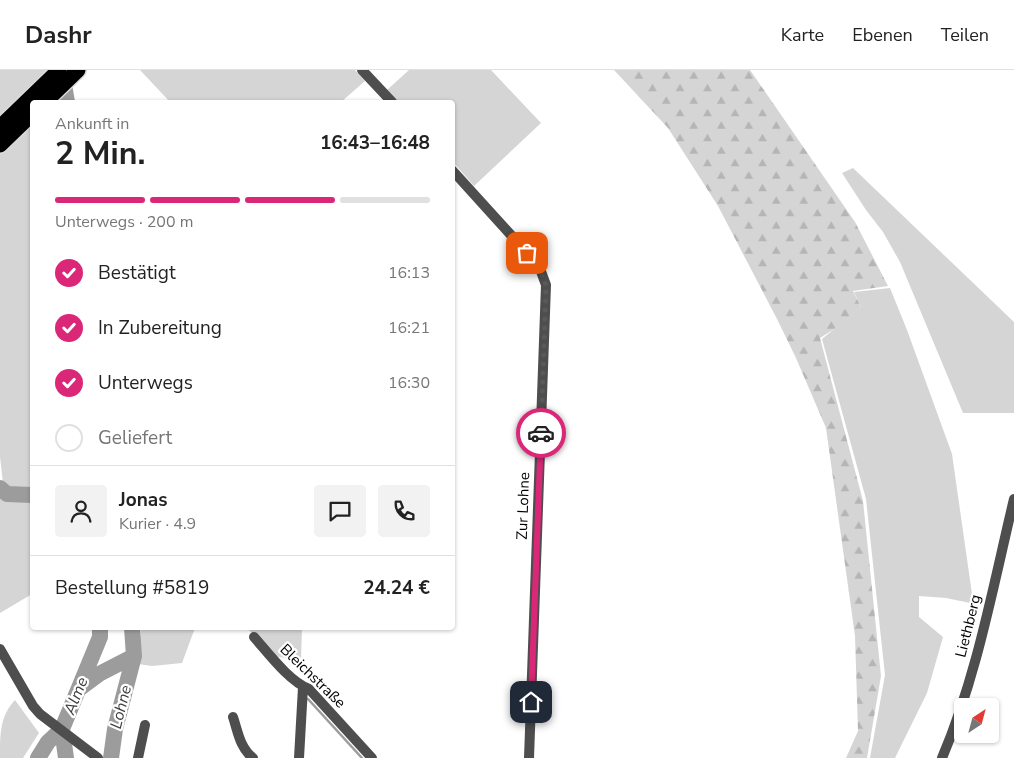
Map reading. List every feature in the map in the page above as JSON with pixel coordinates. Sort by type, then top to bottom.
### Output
[{"type":"highway","points":[[0,127],[59,70]]},
{"type":"highway","points":[[47,100],[78,70]]},
{"type":"highway","points":[[0,145],[30,116]]},
{"type":"street","points":[[362,70],[390,100]]},
{"type":"street","name":"Zur Lohne","points":[[455,173],[539,266],[546,285],[529,758]]},
{"type":"street","name":"Liethberg","points":[[942,758],[952,736],[971,676],[1014,499]]},
{"type":"street","name":"Bleichstraße","points":[[254,637],[288,674],[303,687],[310,689],[372,758]]},
{"type":"street","points":[[0,649],[33,706],[49,721],[98,758]]},
{"type":"street","points":[[299,758],[303,687]]},
{"type":"street","points":[[233,717],[242,746],[246,753],[253,758]]},
{"type":"street","points":[[138,758],[145,725]]},
{"type":"green space","points":[[0,70],[50,70],[55,100],[30,100],[30,490],[10,489],[3,483],[0,457]]},
{"type":"green space","points":[[140,70],[355,70],[365,81],[343,100],[168,100]]},
{"type":"green space","points":[[409,70],[491,70],[541,123],[474,186],[455,164],[455,100],[396,100],[387,90]]},
{"type":"green space","points":[[614,70],[750,70],[855,222],[888,286],[853,291],[861,307],[839,326],[820,338],[863,501],[881,676],[867,758],[846,758],[858,731],[855,636],[826,428],[796,358],[718,206],[668,128]]},
{"type":"green space","points":[[853,168],[1014,322],[1014,413],[963,413],[900,262],[883,232],[842,173]]},
{"type":"green space","points":[[890,288],[952,454],[972,594],[970,603],[946,598],[919,596],[919,617],[943,637],[927,693],[895,758],[870,758],[885,675],[866,499],[822,339],[861,307],[854,292]]},
{"type":"green space","points":[[0,494],[4,498],[30,500],[30,595],[0,613]]},
{"type":"green space","points":[[141,630],[194,630],[182,663],[152,666],[138,664]]},
{"type":"green space","points":[[249,630],[302,630],[301,661],[274,656]]},
{"type":"green space","points":[[15,700],[39,733],[23,758],[0,758],[2,726],[6,712]]},
{"type":"waterway","name":"Lohne","points":[[62,73],[67,100]]},
{"type":"waterway","name":"Alme","points":[[0,488],[7,494],[30,495]]},
{"type":"waterway","name":"Alme","points":[[38,758],[48,742],[62,729],[100,637],[100,630]]},
{"type":"waterway","name":"Lohne","points":[[111,758],[115,729],[134,656],[132,630]]},
{"type":"waterway","name":"Lohne","points":[[80,688],[99,674],[134,656]]},
{"type":"waterway","points":[[308,699],[362,758]]},
{"type":"waterway","points":[[62,729],[66,758]]},
{"type":"way so far","points":[[527,253],[539,266],[546,285],[541,433]]},
{"type":"route","points":[[531,702],[541,433]]}]
